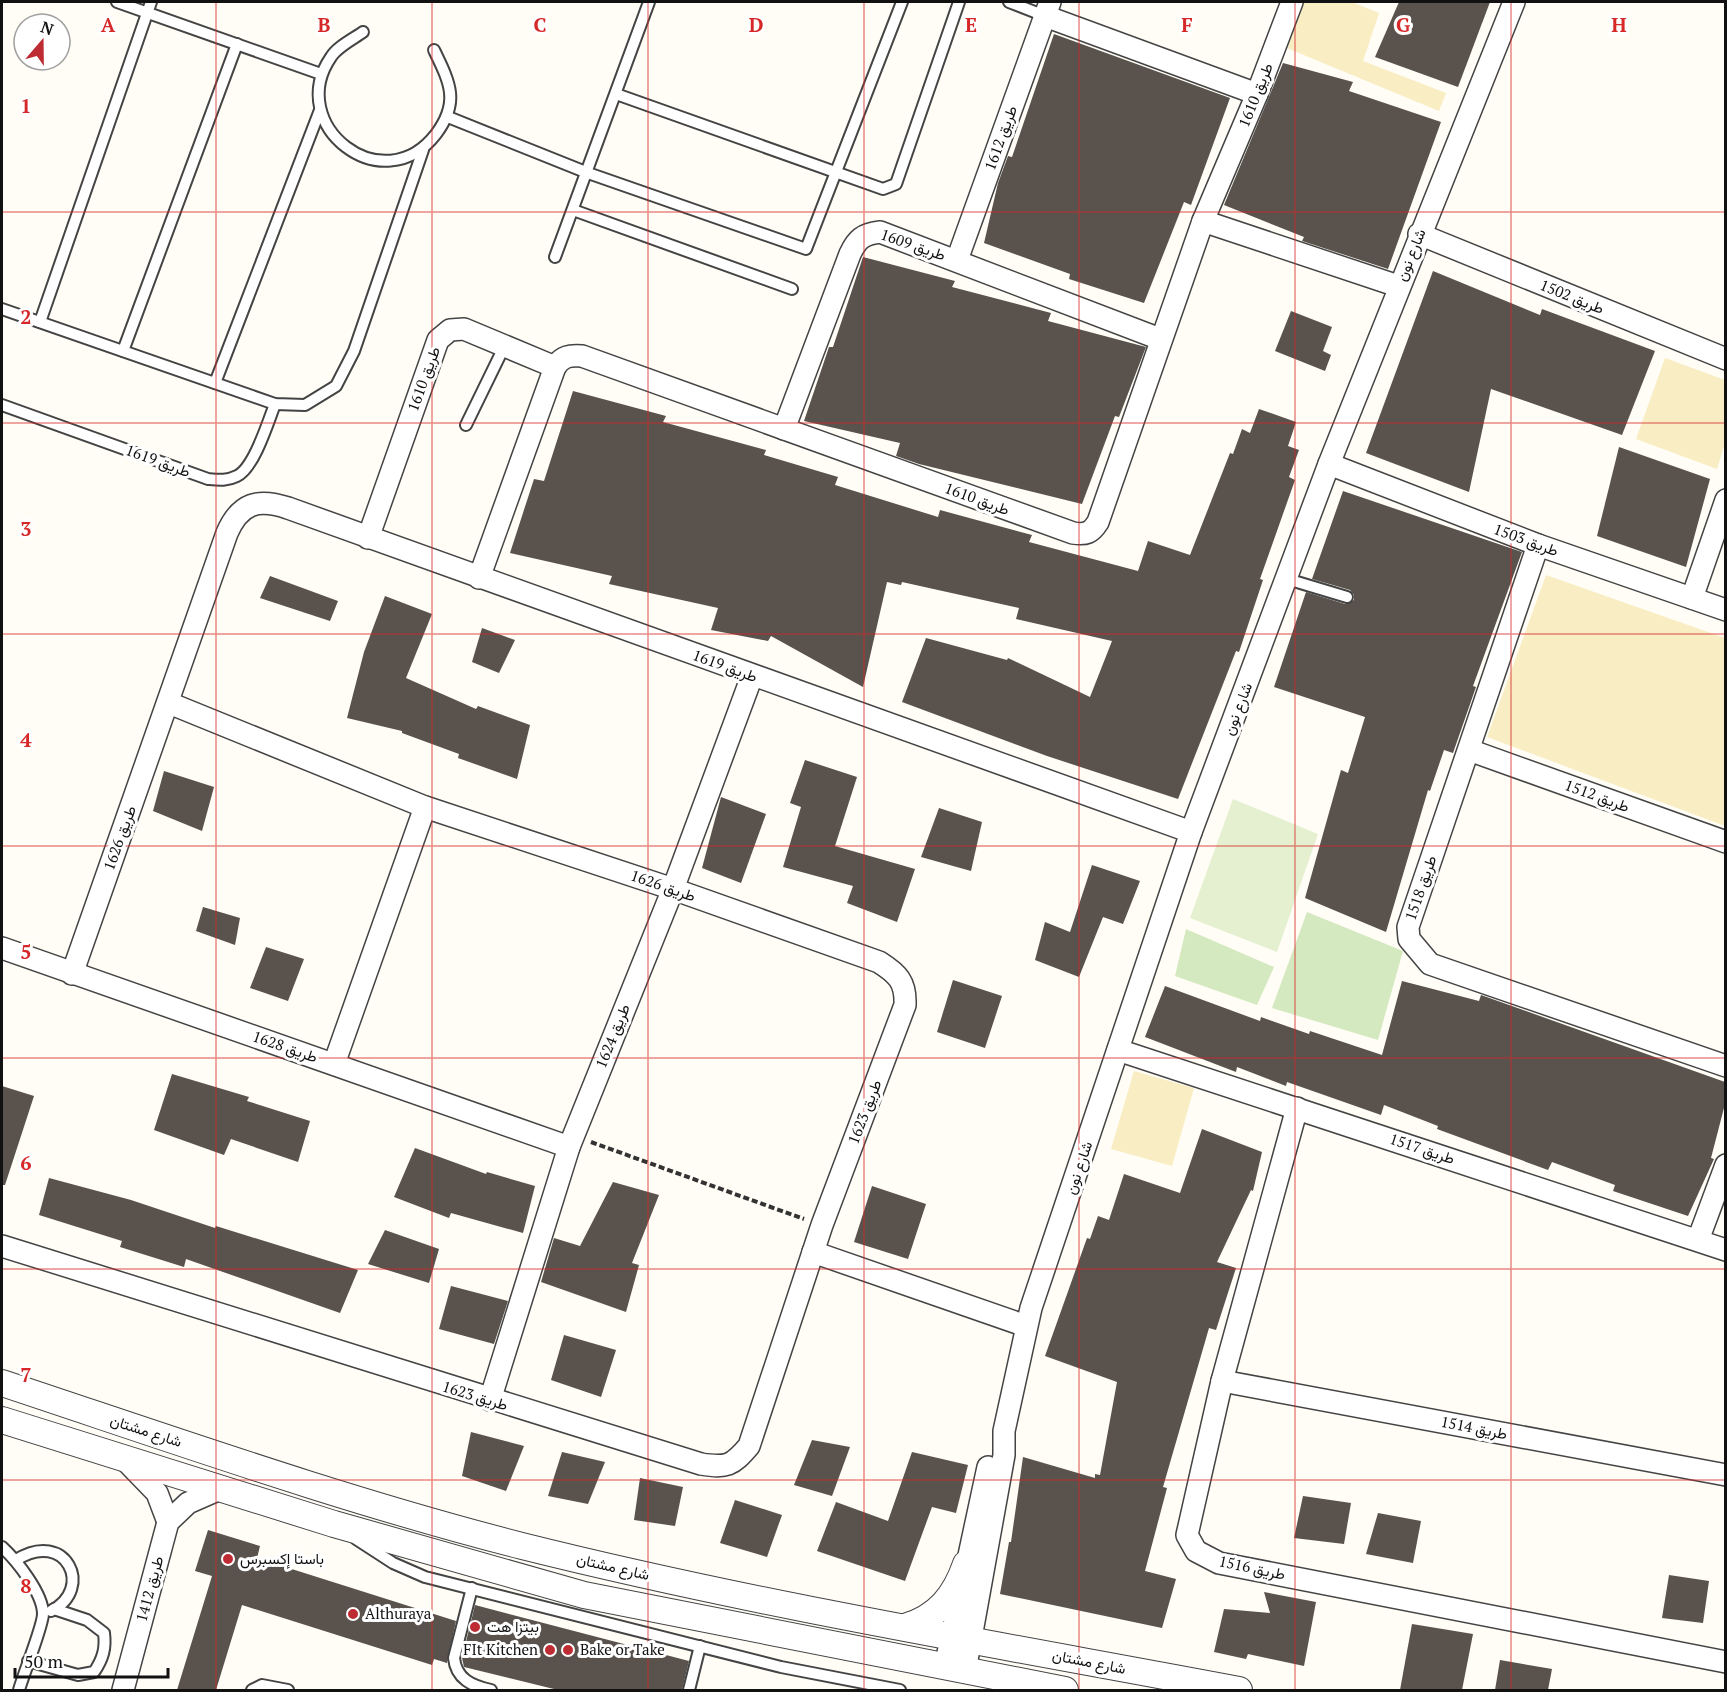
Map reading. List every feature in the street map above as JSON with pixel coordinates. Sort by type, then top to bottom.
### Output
[{"type":"street","name":"طريق 1610","points":[[368,538],[438,340],[450,330],[464,329],[555,367],[559,360],[570,355],[582,356],[1083,535],[1093,531],[1203,221],[1257,94],[1292,2]]},
{"type":"street","name":"شارع نون","points":[[955,1669],[1004,1455],[1004,1431],[1026,1326],[1191,832],[1398,286],[1514,2]]},
{"type":"street","points":[[1048,9],[1257,94]]},
{"type":"street","name":"طريق 1612","points":[[957,260],[1048,9]]},
{"type":"street","points":[[1203,221],[1398,286]]},
{"type":"street","name":"طريق 1609","points":[[784,429],[855,242],[866,233],[880,232],[1160,339]]},
{"type":"street","name":"طريق 1502","points":[[1419,234],[1725,360]]},
{"type":"street","points":[[479,578],[555,367]]},
{"type":"street","name":"طريق 1503","points":[[1329,464],[1538,545],[1725,610]]},
{"type":"street","points":[[1692,598],[1725,500]]},
{"type":"street","name":"طريق 1619","points":[[258,503],[275,504],[1191,832]]},
{"type":"street","name":"طريق 1626","points":[[72,974],[233,519],[244,508],[258,503]]},
{"type":"street","name":"طريق 1518","points":[[1538,545],[1408,927],[1409,939],[1430,964],[1725,1066]]},
{"type":"street","name":"طريق 1624","points":[[490,1400],[571,1142],[673,889],[752,676]]},
{"type":"street","name":"طريق 1626","points":[[169,703],[425,807],[673,889],[879,962],[898,974]]},
{"type":"street","name":"طريق 1512","points":[[1469,750],[1725,842]]},
{"type":"street","points":[[334,1064],[425,807]]},
{"type":"street","name":"طريق 1628","points":[[2,948],[334,1064],[571,1142]]},
{"type":"street","name":"طريق 1623","points":[[2,1246],[490,1400],[701,1464],[722,1467],[736,1461],[749,1446],[822,1225],[905,1005],[906,989],[898,974]]},
{"type":"street","name":"طريق 1517","points":[[1118,1050],[1725,1250]]},
{"type":"street","name":"طريق 1516","points":[[1297,1108],[1222,1381],[1186,1535],[1196,1551],[1219,1563],[1725,1662]]},
{"type":"street","points":[[1698,1240],[1725,1165]]},
{"type":"street","points":[[813,1252],[1026,1326]]},
{"type":"street","name":"طريق 1514","points":[[1222,1381],[1725,1475]]},
{"type":"street","name":"شارع مشتان","points":[[2,1383],[360,1502],[522,1546],[698,1586],[1239,1690]]},
{"type":"street","points":[[2,1420],[127,1462],[584,1595],[1065,1690]]},
{"type":"street","name":"شارع نون","points":[[961,1638],[966,1564],[990,1460],[1004,1431]]},
{"type":"street","points":[[127,1462],[145,1477],[157,1493],[168,1522],[188,1503],[220,1489]]},
{"type":"street","name":"طريق 1412","points":[[123,1690],[168,1522]]},
{"type":"street","points":[[905,1627],[927,1618],[947,1602],[959,1584],[966,1564]]},
{"type":"lane","points":[[117,2],[150,7],[237,44],[321,74]]},
{"type":"lane","points":[[555,257],[588,173],[649,2]]},
{"type":"lane","points":[[448,117],[588,173],[803,249],[809,246],[902,2]]},
{"type":"lane","points":[[616,94],[883,189],[896,184],[959,2]]},
{"type":"lane","points":[[1009,2],[1048,9]]},
{"type":"lane","points":[[40,322],[150,7]]},
{"type":"lane","points":[[215,383],[320,110],[321,74],[332,55],[363,32]]},
{"type":"lane","points":[[123,351],[237,44]]},
{"type":"lane","points":[[2,309],[275,404],[305,405],[336,386],[354,351],[423,150],[448,117],[451,85],[434,50]]},
{"type":"lane","points":[[320,110],[335,139],[363,158],[400,160],[423,150]]},
{"type":"lane","points":[[573,210],[792,289]]},
{"type":"lane","points":[[466,426],[505,345]]},
{"type":"lane","name":"طريق 1619","points":[[2,405],[208,479],[224,480],[240,475],[252,459],[275,404]]},
{"type":"lane","points":[[1287,579],[1347,597]]},
{"type":"lane","points":[[334,1524],[393,1563],[425,1577],[782,1667],[900,1690]]},
{"type":"lane","points":[[2,1547],[16,1560],[32,1584],[43,1614],[19,1690]]},
{"type":"lane","points":[[16,1560],[28,1552],[40,1549],[53,1552],[73,1571],[72,1586],[63,1602],[54,1610],[43,1614]]},
{"type":"lane","points":[[472,1588],[454,1658],[455,1668],[462,1679],[491,1690]]},
{"type":"lane","points":[[28,1661],[78,1675],[94,1672],[101,1661],[106,1644],[104,1633],[87,1620],[54,1610]]},
{"type":"lane","points":[[689,1690],[700,1646]]},
{"type":"lane","points":[[252,1690],[262,1685],[288,1690]]},
{"type":"path","points":[[571,1142],[822,1225]]},
{"type":"green space","points":[[1233,799],[1318,834],[1277,952],[1190,918]]},
{"type":"green space","points":[[1307,912],[1403,951],[1378,1040],[1272,1008]]},
{"type":"green space","points":[[1186,929],[1274,967],[1257,1005],[1175,976]]},
{"type":"sand","points":[[1300,2],[1352,2],[1379,13],[1363,61],[1446,93],[1439,111],[1282,46]]},
{"type":"sand","points":[[1665,358],[1725,380],[1725,443],[1717,469],[1636,439]]},
{"type":"sand","points":[[1546,575],[1725,638],[1725,826],[1487,737]]},
{"type":"sand","points":[[1134,1071],[1194,1088],[1172,1166],[1111,1149]]},
{"type":"building","points":[[1399,2],[1490,2],[1458,87],[1375,57]]},
{"type":"building","points":[[1054,34],[1230,98],[1191,205],[1184,202],[1144,303],[1069,279],[1070,274],[984,243],[998,183],[1008,156],[1012,157]]},
{"type":"building","points":[[1283,63],[1353,82],[1349,91],[1441,122],[1388,269],[1302,241],[1304,237],[1224,205]]},
{"type":"building","points":[[863,257],[955,281],[952,287],[1051,313],[1048,321],[1146,347],[1119,417],[1115,416],[1082,504],[919,464],[896,456],[900,443],[804,421],[829,347],[833,347]]},
{"type":"building","points":[[1433,271],[1540,315],[1542,309],[1655,351],[1622,435],[1491,389],[1469,492],[1366,453]]},
{"type":"building","points":[[1291,311],[1332,327],[1323,351],[1331,355],[1325,371],[1275,351]]},
{"type":"building","points":[[573,391],[666,416],[663,422],[766,450],[764,455],[838,477],[835,485],[938,517],[940,510],[1032,535],[1029,542],[1138,571],[1148,541],[1190,555],[1230,453],[1233,454],[1242,429],[1250,433],[1259,409],[1296,422],[1288,446],[1299,450],[1289,477],[1295,480],[1260,579],[1263,580],[1239,652],[1236,651],[1178,799],[1047,756],[902,702],[926,638],[1007,660],[1008,658],[1090,697],[1112,641],[1016,619],[1019,608],[902,582],[901,585],[887,582],[863,687],[771,636],[768,641],[711,630],[718,608],[609,584],[612,576],[510,553],[534,479],[544,481]]},
{"type":"building","points":[[1619,447],[1710,479],[1686,567],[1597,536]]},
{"type":"building","points":[[1343,491],[1522,552],[1473,686],[1476,687],[1453,753],[1444,750],[1430,791],[1428,790],[1386,932],[1305,898],[1341,770],[1348,773],[1365,717],[1274,687],[1306,592],[1345,604],[1354,600],[1354,595],[1350,590],[1312,579]]},
{"type":"building","points":[[270,576],[338,601],[330,621],[260,598]]},
{"type":"building","points":[[385,596],[432,614],[406,678],[476,709],[478,706],[530,725],[517,779],[458,758],[459,754],[402,733],[402,731],[347,718],[364,652]]},
{"type":"building","points":[[482,628],[515,640],[499,673],[472,662]]},
{"type":"building","points":[[805,760],[857,777],[835,846],[915,869],[897,922],[847,903],[853,886],[783,867],[801,807],[790,803]]},
{"type":"building","points":[[164,771],[214,787],[202,831],[153,811]]},
{"type":"building","points":[[721,797],[766,814],[741,883],[702,868]]},
{"type":"building","points":[[939,808],[982,822],[971,871],[921,857]]},
{"type":"building","points":[[1092,865],[1140,881],[1123,924],[1103,917],[1079,977],[1035,960],[1045,922],[1070,932]]},
{"type":"building","points":[[203,907],[240,918],[235,945],[196,931]]},
{"type":"building","points":[[266,947],[304,959],[288,1001],[250,988]]},
{"type":"building","points":[[953,980],[1002,996],[985,1048],[937,1032]]},
{"type":"building","points":[[1402,981],[1479,1001],[1481,995],[1725,1082],[1725,1104],[1711,1158],[1714,1159],[1688,1216],[1613,1191],[1615,1185],[1552,1162],[1548,1170],[1437,1129],[1438,1126],[1384,1105],[1381,1115],[1287,1082],[1286,1086],[1237,1067],[1236,1072],[1145,1037],[1165,986],[1260,1021],[1261,1017],[1309,1034],[1310,1031],[1382,1055]]},
{"type":"building","points":[[172,1074],[249,1097],[247,1101],[310,1121],[298,1162],[231,1139],[224,1155],[154,1130]]},
{"type":"building","points":[[2,1086],[34,1096],[5,1185],[2,1185]]},
{"type":"building","points":[[1202,1129],[1262,1152],[1253,1191],[1251,1190],[1217,1262],[1236,1268],[1216,1330],[1209,1328],[1163,1487],[1167,1488],[1145,1571],[1176,1579],[1162,1628],[1000,1594],[1009,1542],[1011,1542],[1023,1457],[1095,1478],[1095,1474],[1100,1475],[1117,1382],[1045,1356],[1087,1238],[1090,1239],[1098,1216],[1109,1220],[1124,1174],[1180,1193]]},
{"type":"building","points":[[415,1148],[486,1174],[487,1172],[535,1186],[523,1233],[451,1213],[449,1218],[394,1197]]},
{"type":"building","points":[[49,1178],[131,1200],[215,1228],[216,1226],[358,1270],[340,1313],[186,1259],[184,1267],[120,1247],[122,1241],[39,1215]]},
{"type":"building","points":[[613,1182],[659,1195],[632,1263],[639,1265],[626,1312],[541,1282],[554,1238],[580,1246]]},
{"type":"building","points":[[872,1186],[926,1204],[908,1259],[854,1242]]},
{"type":"building","points":[[385,1230],[439,1249],[429,1283],[368,1264]]},
{"type":"building","points":[[451,1286],[508,1301],[494,1344],[439,1329]]},
{"type":"building","points":[[564,1335],[616,1350],[601,1397],[551,1380]]},
{"type":"building","points":[[471,1432],[524,1446],[506,1491],[462,1476]]},
{"type":"building","points":[[812,1440],[850,1447],[832,1496],[794,1485]]},
{"type":"building","points":[[562,1452],[605,1462],[588,1504],[548,1496]]},
{"type":"building","points":[[912,1452],[968,1465],[956,1513],[932,1507],[905,1581],[817,1551],[836,1502],[888,1521]]},
{"type":"building","points":[[640,1478],[683,1487],[675,1526],[634,1520]]},
{"type":"building","points":[[1303,1496],[1351,1503],[1344,1544],[1294,1538]]},
{"type":"building","points":[[735,1500],[782,1515],[767,1557],[720,1543]]},
{"type":"building","points":[[1378,1513],[1421,1521],[1413,1563],[1366,1554]]},
{"type":"building","points":[[208,1530],[260,1546],[257,1558],[456,1621],[447,1663],[434,1659],[432,1665],[242,1605],[216,1690],[177,1690],[212,1576],[195,1571]]},
{"type":"building","points":[[1669,1575],[1709,1581],[1703,1623],[1662,1618]]},
{"type":"building","points":[[1264,1592],[1316,1602],[1304,1666],[1248,1654],[1246,1659],[1214,1652],[1224,1609],[1270,1613]]},
{"type":"building","points":[[475,1605],[689,1661],[682,1690],[558,1690],[464,1667],[462,1658]]},
{"type":"building","points":[[1412,1624],[1473,1634],[1462,1690],[1400,1690]]},
{"type":"building","points":[[1500,1660],[1552,1669],[1548,1690],[1495,1690]]},
{"type":"place","name":"باستا إكسبرس","points":[[228,1559]]},
{"type":"place","name":"Althuraya","points":[[353,1614]]},
{"type":"place","name":"بيتزا هت","points":[[475,1627]]},
{"type":"place","name":"FIt Kitchen","points":[[550,1650]]},
{"type":"place","name":"Bake or Take","points":[[568,1650]]}]
